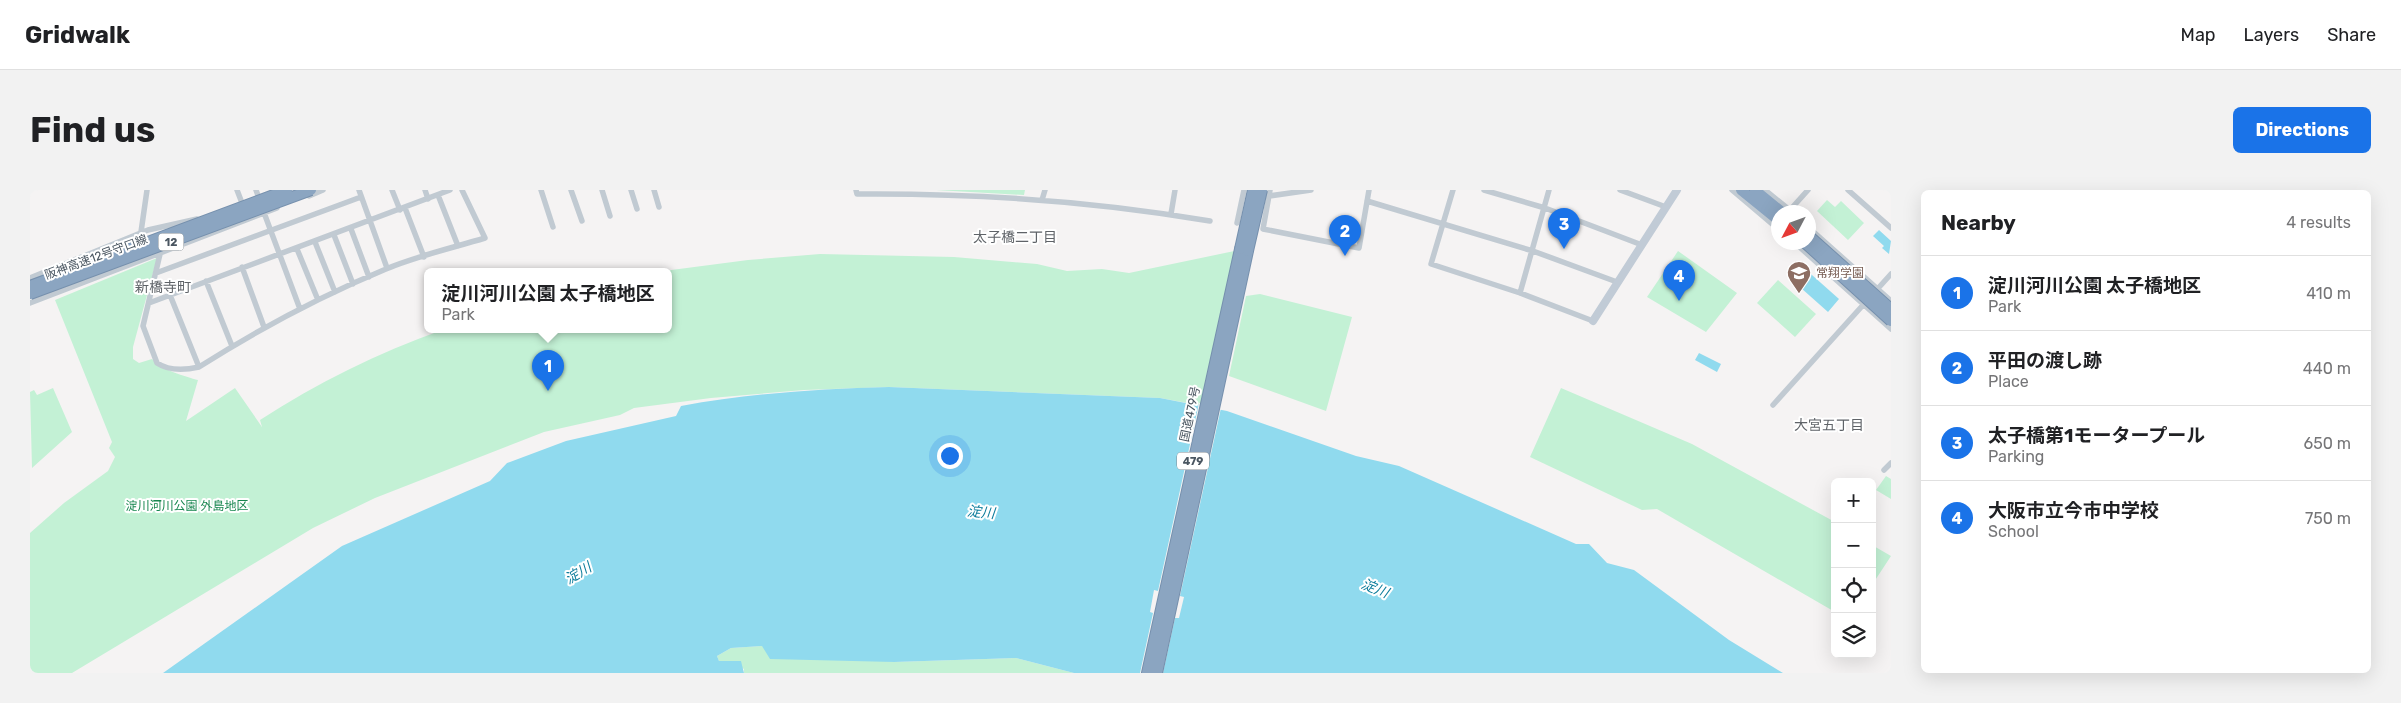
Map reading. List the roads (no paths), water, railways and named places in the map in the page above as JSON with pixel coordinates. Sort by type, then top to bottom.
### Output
[{"type":"highway","name":"阪神高速12号守口線","points":[[30,286],[287,190]]},
{"type":"highway","name":"阪神高速12号守口線","points":[[30,294],[311,190]]},
{"type":"highway","name":"国道479号","points":[[1147,673],[1253,190]]},
{"type":"highway","points":[[1742,190],[1771,214]]},
{"type":"highway","points":[[1755,190],[1778,205]]},
{"type":"highway","name":"国道479号","points":[[1157,673],[1267,192]]},
{"type":"highway","points":[[1816,243],[1891,310]]},
{"type":"highway","points":[[1813,250],[1891,321]]},
{"type":"street","points":[[136,263],[147,190]]},
{"type":"street","points":[[237,190],[242,203]]},
{"type":"street","points":[[256,190],[300,309]]},
{"type":"street","points":[[30,278],[141,234],[213,214],[276,190]]},
{"type":"street","points":[[30,302],[160,254],[323,190]]},
{"type":"street","points":[[359,190],[388,268]]},
{"type":"street","points":[[392,190],[424,257]]},
{"type":"street","points":[[425,190],[428,199]]},
{"type":"street","points":[[149,303],[242,267],[370,222],[450,190]]},
{"type":"street","points":[[160,254],[143,326],[156,363],[177,369],[199,367],[264,327],[388,268],[485,238],[462,190]]},
{"type":"street","points":[[541,190],[553,227]]},
{"type":"street","points":[[571,190],[582,221]]},
{"type":"street","points":[[602,190],[610,216]]},
{"type":"street","points":[[631,190],[638,210]]},
{"type":"street","points":[[654,190],[659,207]]},
{"type":"street","points":[[1042,200],[1045,190]]},
{"type":"street","points":[[1171,214],[1175,190]]},
{"type":"street","points":[[1237,223],[1244,190]]},
{"type":"street","points":[[1311,190],[1267,192],[1262,229],[1359,248],[1369,190]]},
{"type":"street","points":[[1454,190],[1431,264],[1593,321],[1678,190]]},
{"type":"street","points":[[1484,190],[1545,208],[1642,245]]},
{"type":"street","points":[[1520,294],[1550,190]]},
{"type":"street","points":[[1620,190],[1666,207]]},
{"type":"street","points":[[1732,190],[1771,223]]},
{"type":"street","points":[[1765,190],[1781,205]]},
{"type":"street","points":[[1794,205],[1808,190]]},
{"type":"street","points":[[1848,190],[1891,228]]},
{"type":"street","points":[[857,192],[952,194],[1042,200],[1171,214],[1210,221]]},
{"type":"street","points":[[438,195],[458,246]]},
{"type":"street","points":[[156,273],[362,197]]},
{"type":"street","points":[[1367,201],[1533,250],[1617,282]]},
{"type":"street","points":[[351,229],[369,277]]},
{"type":"street","points":[[1816,234],[1891,301]]},
{"type":"street","points":[[334,235],[353,284]]},
{"type":"street","points":[[315,242],[335,292]]},
{"type":"street","points":[[297,249],[318,300]]},
{"type":"street","points":[[1803,250],[1891,329]]},
{"type":"street","points":[[242,267],[264,327]]},
{"type":"street","points":[[1773,405],[1891,274]]},
{"type":"street","points":[[206,281],[232,346]]},
{"type":"street","points":[[170,295],[199,367]]},
{"type":"street","points":[[1884,470],[1891,463]]},
{"type":"water","points":[[1879,230],[1891,241],[1889,254],[1882,248],[1884,246],[1873,236]]},
{"type":"water","points":[[1803,267],[1839,299],[1828,312],[1792,280]]},
{"type":"water","points":[[1699,353],[1721,364],[1717,372],[1695,360]]},
{"type":"water","name":"淀川","points":[[889,387],[1160,398],[1227,411],[1356,456],[1399,466],[1576,544],[1589,544],[1607,563],[1634,570],[1729,640],[1783,673],[1074,673],[1016,658],[894,662],[770,659],[762,646],[731,648],[717,656],[719,661],[741,661],[744,673],[163,673],[342,546],[490,481],[507,463],[566,441],[676,416],[681,406],[785,392]]},
{"type":"place","name":"太子橋第1モータープール","points":[[1564,249]]},
{"type":"place","name":"平田の渡し跡","points":[[1345,256]]},
{"type":"place","name":"常翔学園","points":[[1799,294]]},
{"type":"place","name":"大阪市立今市中学校","points":[[1679,301]]},
{"type":"place","name":"淀川河川公園 太子橋地区","points":[[548,391]]},
{"type":"district","name":"太子橋二丁目","points":[[1015,237]]},
{"type":"district","name":"新橋寺町","points":[[163,287]]},
{"type":"district","name":"大宮五丁目","points":[[1829,425]]},
{"type":"park label","name":"淀川河川公園 外島地区","points":[[187,506]]}]
